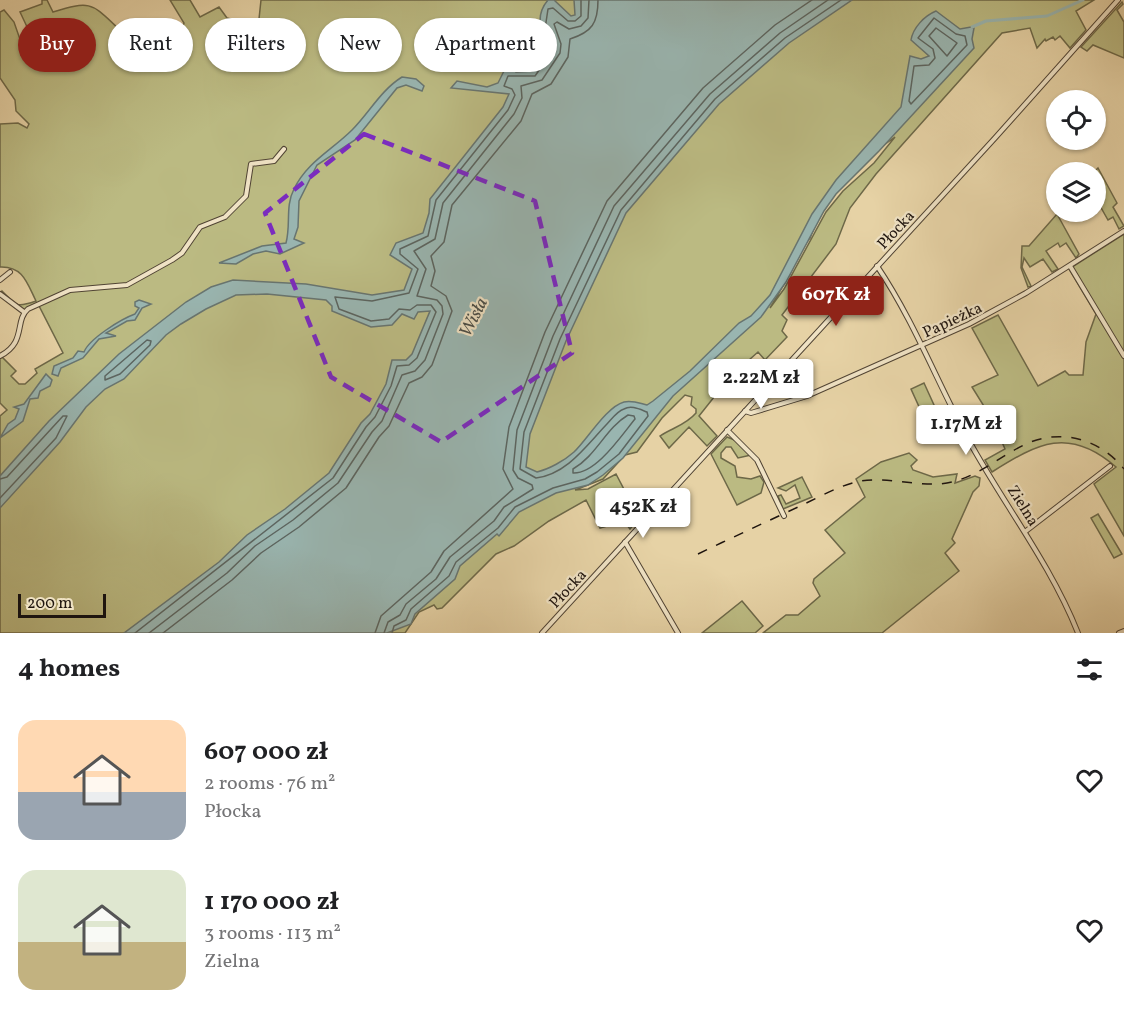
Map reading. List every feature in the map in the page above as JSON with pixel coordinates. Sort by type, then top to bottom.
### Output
[{"type":"street","name":"Płocka","points":[[542,633],[1118,0]]},
{"type":"street","points":[[0,357],[16,342],[24,312],[70,290],[127,285],[182,253],[199,228],[225,217],[248,194],[251,164],[274,161],[284,149]]},
{"type":"street","name":"Papieżka","points":[[745,411],[751,413],[796,400],[923,346],[991,314],[1124,231]]},
{"type":"street","name":"Zielna","points":[[878,266],[923,346],[968,438],[1053,578],[1078,633]]},
{"type":"street","points":[[1070,266],[1124,356]]},
{"type":"street","points":[[0,280],[10,272]]},
{"type":"street","points":[[0,294],[24,312]]},
{"type":"street","points":[[727,430],[757,459],[784,516]]},
{"type":"street","points":[[1026,531],[1110,466]]},
{"type":"street","points":[[625,542],[678,633]]},
{"type":"street","points":[[1119,633],[1124,631]]},
{"type":"highlighted area","points":[[364,134],[535,201],[572,353],[441,442],[331,377],[265,213]]},
{"type":"shaded area","points":[[42,0],[47,0],[53,12],[76,6],[90,6],[108,19],[108,72],[193,72],[193,18],[181,18],[170,0],[190,0],[200,17],[219,7],[227,18],[205,18],[205,72],[306,72],[306,18],[259,18],[261,0],[1094,0],[1076,11],[1086,30],[1070,48],[1060,36],[1055,40],[1053,37],[1046,41],[1045,39],[1037,48],[1030,28],[1002,33],[876,174],[850,208],[836,244],[782,315],[787,320],[782,331],[787,337],[765,360],[758,352],[730,377],[699,416],[717,436],[707,446],[689,427],[669,448],[660,436],[696,413],[696,409],[691,405],[692,397],[685,395],[662,418],[637,452],[625,455],[603,479],[575,490],[588,489],[616,474],[639,518],[630,529],[624,521],[600,528],[586,500],[549,521],[514,546],[496,554],[442,608],[437,609],[434,605],[419,612],[405,633],[0,633],[0,416],[7,410],[0,403],[0,358],[2,357],[16,371],[11,376],[19,384],[25,384],[37,373],[35,369],[63,353],[38,304],[24,310],[1,293],[2,291],[20,305],[36,301],[27,282],[19,273],[8,267],[0,267],[0,124],[18,123],[27,128],[29,124],[16,111],[15,100],[0,78],[0,12],[4,10],[14,22],[18,34],[18,72],[96,72],[96,18],[23,18],[20,12],[42,4]],"holes":[[[895,137],[874,163],[843,191],[826,212],[784,289],[770,308],[790,274],[796,257],[810,238],[819,216],[833,195],[877,150]]]},
{"type":"shaded area","points":[[1122,2],[1123,4],[1117,10],[1124,22],[1124,58],[1093,45],[1087,51],[1081,47]]},
{"type":"shaded area","points":[[1106,183],[1117,203],[1113,207],[1124,226],[1119,229],[1113,217],[1108,220],[1106,216]]},
{"type":"shaded area","points":[[1050,222],[1061,222],[1079,254],[1076,258],[1066,243],[1060,247],[1058,243],[1046,251],[1058,269],[1052,272],[1043,259],[1030,267],[1024,258],[1022,267],[1031,286],[1028,287],[1021,268],[1022,246],[1029,246]]},
{"type":"shaded area","points":[[1124,234],[1124,536],[1094,484],[1116,467],[1099,454],[1083,446],[1054,443],[1039,447],[992,472],[985,460],[1005,449],[992,419],[972,387],[998,375],[972,328],[998,315],[1038,386],[1065,371],[1069,375],[1083,375],[1086,342],[1096,314],[1069,269]]},
{"type":"shaded area","points":[[924,383],[939,416],[926,422],[911,389]]},
{"type":"shaded area","points":[[727,437],[737,441],[751,455],[738,458],[731,447],[726,447],[721,453],[721,458],[735,466],[737,477],[751,479],[760,476],[764,482],[761,493],[737,505],[711,454]]},
{"type":"shaded area","points":[[909,453],[917,460],[911,466],[913,470],[933,477],[957,474],[955,483],[975,476],[980,478],[979,486],[973,492],[952,539],[955,543],[945,553],[959,571],[882,633],[763,633],[786,615],[798,615],[820,596],[813,583],[814,579],[845,553],[825,530],[865,497],[856,479],[881,462]]},
{"type":"shaded area","points":[[802,477],[812,497],[783,509],[778,496],[781,495],[786,504],[800,498],[795,485],[786,491],[778,488]]},
{"type":"shaded area","points":[[1098,514],[1122,554],[1114,558],[1091,518]]},
{"type":"shaded area","points":[[742,601],[763,626],[755,633],[702,633]]},
{"type":"water","name":"Wisła","points":[[548,0],[554,0],[571,16],[575,15],[574,0],[852,0],[789,43],[719,104],[626,213],[566,341],[530,434],[526,467],[537,472],[570,455],[617,405],[630,401],[647,405],[653,401],[690,371],[739,323],[751,316],[770,295],[812,214],[836,180],[901,107],[910,56],[921,59],[929,56],[911,40],[914,31],[923,19],[936,11],[960,29],[974,28],[972,39],[974,48],[836,194],[824,211],[786,282],[761,317],[673,396],[623,458],[588,485],[556,493],[519,512],[499,536],[497,534],[460,566],[455,579],[415,614],[411,624],[387,633],[124,633],[219,562],[247,535],[285,509],[329,473],[361,423],[370,414],[386,384],[392,360],[406,360],[412,354],[430,311],[418,312],[414,319],[402,314],[392,325],[371,327],[332,311],[332,306],[326,300],[267,294],[236,295],[181,324],[166,335],[124,379],[105,389],[86,407],[60,442],[0,508],[0,476],[49,421],[119,354],[186,302],[211,287],[233,280],[306,284],[372,295],[404,290],[412,269],[390,255],[396,243],[423,233],[429,213],[430,199],[503,107],[509,94],[451,88],[457,81],[487,87],[498,83],[504,72],[557,72],[557,18],[540,18]]},
{"type":"water","points":[[402,77],[416,79],[424,86],[422,91],[406,85],[397,88],[355,140],[317,165],[299,201],[298,227],[294,239],[304,243],[280,254],[266,251],[253,254],[236,264],[219,263],[262,246],[286,243],[291,195],[299,180],[313,164],[352,130],[381,95]]},
{"type":"water","points":[[139,300],[151,304],[142,308],[135,320],[127,321],[106,333],[116,336],[99,339],[83,358],[61,368],[58,376],[52,374],[54,366],[73,358],[78,351],[84,352],[92,341],[106,330],[135,314],[139,308],[135,306],[135,302]]},
{"type":"water","points":[[46,374],[52,380],[50,386],[40,391],[38,398],[30,399],[23,421],[0,438],[8,424],[15,419],[19,409],[14,407],[24,404]]},
{"type":"waterway","points":[[972,27],[986,21],[1047,16],[1083,0]]},
{"type":"railway","points":[[698,554],[845,485],[873,480],[929,484],[952,482],[972,475],[1039,439],[1053,437],[1079,439],[1103,450],[1124,469]]}]
